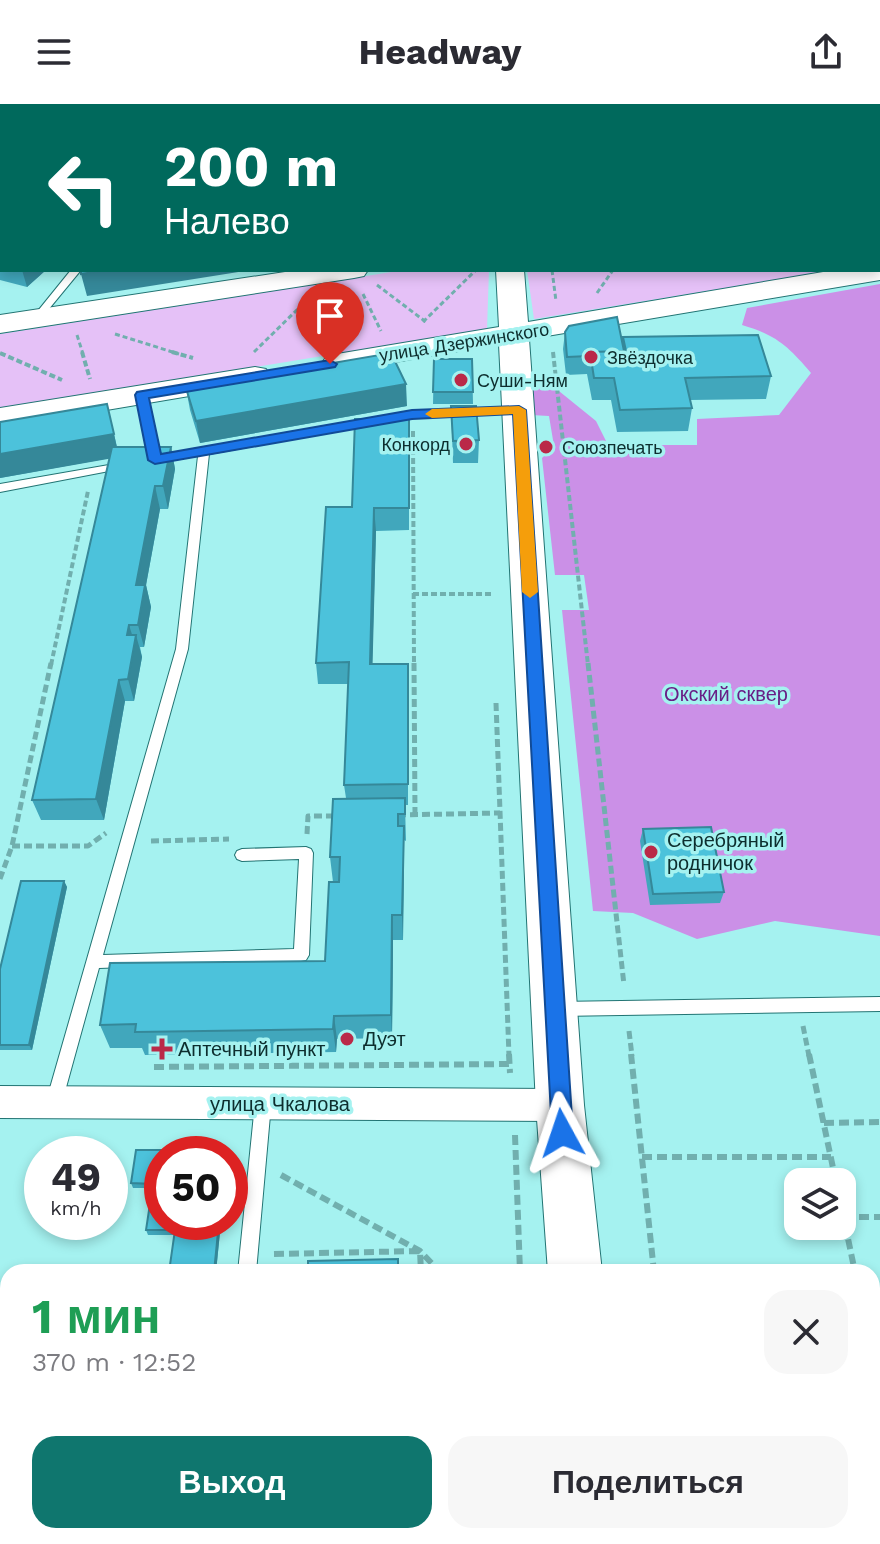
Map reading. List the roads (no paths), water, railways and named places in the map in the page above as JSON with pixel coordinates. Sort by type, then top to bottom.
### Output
[{"type":"main road","points":[[510,272],[560,1105],[574,1264]]},
{"type":"main road","name":"улица Дзержинского","points":[[314,367],[874,272]]},
{"type":"main road","points":[[1,331],[36,319],[353,275]]},
{"type":"main road","points":[[0,418],[283,372]]},
{"type":"street","name":"улица Чкалова","points":[[0,1102],[560,1105]]},
{"type":"lane","points":[[36,319],[74,272]]},
{"type":"lane","points":[[141,395],[155,460]]},
{"type":"lane","points":[[0,488],[412,414],[519,410]]},
{"type":"lane","points":[[54,1102],[92,962],[130,842],[182,649],[204,451]]},
{"type":"lane","points":[[92,962],[301,955],[306,853],[242,855]]},
{"type":"lane","points":[[554,1009],[880,1004]]},
{"type":"lane","points":[[248,1263],[263,1104]]},
{"type":"place","name":"Звёздочка","points":[[591,357]]},
{"type":"place","name":"Суши-Ням","points":[[461,380]]},
{"type":"place","name":"Конкорд","points":[[466,444]]},
{"type":"place","name":"Союзпечать","points":[[546,447]]},
{"type":"place","name":"Серебряный родничок","points":[[651,852]]},
{"type":"place","name":"Дуэт","points":[[347,1039]]},
{"type":"place","name":"Аптечный пункт","points":[[162,1049]]},
{"type":"park label","name":"Окский сквер","points":[[726,694]]}]
